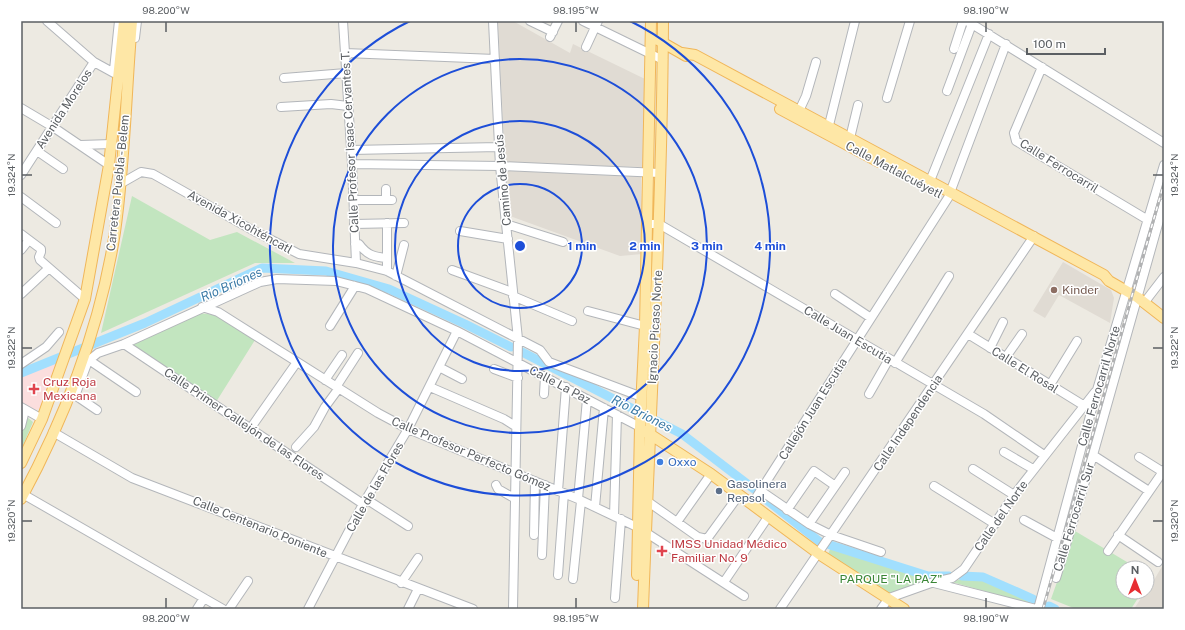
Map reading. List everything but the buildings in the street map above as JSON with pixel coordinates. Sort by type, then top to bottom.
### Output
[{"type":"main road","name":"Carretera Puebla - Belem","points":[[22,496],[72,394],[85,359],[88,339],[106,274],[115,232],[127,91],[124,21]]},
{"type":"main road","name":"Carretera Puebla - Belem","points":[[21,464],[42,419],[85,299],[109,165],[116,94],[126,42],[132,21]]},
{"type":"main road","name":"Ignacio Picaso Norte","points":[[636,609],[642,530],[647,501],[645,425],[641,400],[645,326],[650,21]]},
{"type":"main road","name":"Ignacio Picaso Norte","points":[[643,609],[642,530],[645,425],[651,409],[659,224],[663,21]]},
{"type":"main road","name":"Calle Matlalcuéyetl","points":[[650,36],[682,53],[691,61],[828,130],[949,195],[1104,275],[1109,281],[1141,300],[1164,318]]},
{"type":"main road","name":"Calle Matlalcuéyetl","points":[[682,53],[695,55],[800,111],[828,130],[850,138],[930,181],[949,195]]},
{"type":"main road","name":"Calle La Paz","points":[[645,425],[819,554],[904,609]]},
{"type":"main road","points":[[21,478],[26,480],[32,477]]},
{"type":"street","points":[[47,21],[94,62],[114,73]]},
{"type":"street","name":"Carretera Puebla - Belem","points":[[116,94],[114,73],[118,21]]},
{"type":"street","name":"Carretera Puebla - Belem","points":[[127,91],[137,21]]},
{"type":"street","name":"Calle Profesor Isaac Cervantes T.","points":[[343,21],[354,200],[356,263]]},
{"type":"street","name":"Camino de Jesús","points":[[492,21],[500,166],[512,294],[518,339],[518,378],[515,426],[513,609]]},
{"type":"street","points":[[530,21],[551,35],[558,21]]},
{"type":"street","points":[[583,21],[597,24],[663,60]]},
{"type":"street","points":[[828,130],[855,21]]},
{"type":"street","points":[[887,98],[910,21]]},
{"type":"street","points":[[954,49],[963,21]]},
{"type":"street","points":[[947,91],[970,22],[1164,143]]},
{"type":"street","points":[[586,47],[597,24]]},
{"type":"street","points":[[930,181],[989,34]]},
{"type":"street","name":"Callejón Juan Escutia","points":[[752,504],[949,195],[1006,44]]},
{"type":"street","points":[[345,53],[495,59]]},
{"type":"street","name":"Avenida Morelos","points":[[21,175],[94,62]]},
{"type":"street","points":[[800,111],[816,62]]},
{"type":"street","name":"Calle Ferrocarril","points":[[1042,66],[1014,134],[1016,141],[1148,220]]},
{"type":"street","points":[[284,78],[346,73]]},
{"type":"street","points":[[281,107],[331,104],[348,106]]},
{"type":"street","points":[[850,138],[858,105]]},
{"type":"street","points":[[21,108],[53,127],[109,165]]},
{"type":"street","points":[[80,145],[112,144]]},
{"type":"street","points":[[351,150],[499,147]]},
{"type":"street","points":[[37,151],[63,169]]},
{"type":"street","points":[[352,164],[500,166],[660,173]]},
{"type":"street","name":"Calle Ferrocarril Norte","points":[[1037,609],[1097,390],[1164,165]]},
{"type":"street","name":"Avenida Xicohténcatl","points":[[120,184],[141,172],[153,174],[254,232],[298,254],[356,263],[387,271],[540,350],[549,362],[641,400]]},
{"type":"street","points":[[354,200],[389,200],[386,189]]},
{"type":"street","points":[[21,197],[56,223]]},
{"type":"street","name":"Calle Ferrocarril Sur","points":[[1056,578],[1141,300],[1164,203]]},
{"type":"street","points":[[387,223],[387,271]]},
{"type":"street","points":[[354,224],[404,223]]},
{"type":"street","points":[[506,224],[563,242]]},
{"type":"street","points":[[647,224],[659,224]]},
{"type":"street","name":"Calle Juan Escutia","points":[[659,224],[933,386],[984,414],[1044,455]]},
{"type":"street","points":[[460,231],[508,239]]},
{"type":"street","points":[[21,234],[41,249],[39,258],[85,299]]},
{"type":"street","name":"Calle Independencia","points":[[780,609],[1033,239]]},
{"type":"street","points":[[21,250],[29,240]]},
{"type":"street","points":[[355,244],[359,244],[370,256],[387,258]]},
{"type":"street","points":[[396,276],[404,245]]},
{"type":"street","points":[[21,294],[49,268]]},
{"type":"street","points":[[452,270],[512,294],[572,321]]},
{"type":"street","points":[[869,394],[949,276]]},
{"type":"street","points":[[1141,300],[1164,277]]},
{"type":"street","name":"Calle La Paz","points":[[85,359],[124,344],[202,307],[260,282],[277,279],[336,281],[367,289],[457,331],[617,415],[645,425]]},
{"type":"street","points":[[330,326],[355,286]]},
{"type":"street","points":[[835,294],[871,318]]},
{"type":"street","name":"Calle Profesor Perfecto Gómez","points":[[202,307],[218,312],[378,413],[408,430],[545,485],[617,517],[642,530],[744,596]]},
{"type":"street","points":[[588,312],[645,326]]},
{"type":"street","points":[[990,348],[1003,322]]},
{"type":"street","name":"Calle de las Flores","points":[[308,609],[365,502],[408,430],[457,331]]},
{"type":"street","points":[[21,364],[46,347],[59,332]]},
{"type":"street","name":"Calle El Rosal","points":[[968,334],[1083,405]]},
{"type":"street","points":[[1006,357],[1022,334]]},
{"type":"street","points":[[1050,385],[1077,341]]},
{"type":"street","name":"Calle Primer Callejón de las Flores","points":[[124,344],[250,429],[365,502],[408,526]]},
{"type":"street","points":[[296,447],[314,427],[358,353]]},
{"type":"street","points":[[325,380],[342,355]]},
{"type":"street","points":[[85,359],[136,392]]},
{"type":"street","points":[[250,429],[297,362]]},
{"type":"street","points":[[439,367],[462,379]]},
{"type":"street","points":[[494,369],[518,378]]},
{"type":"street","points":[[544,394],[545,376]]},
{"type":"street","points":[[430,387],[515,426]]},
{"type":"street","points":[[558,575],[566,387]]},
{"type":"street","name":"Calle del Norte","points":[[889,598],[934,582],[952,578],[964,569],[1014,495],[1083,405],[1097,390]]},
{"type":"street","points":[[72,394],[97,410]]},
{"type":"street","points":[[573,579],[587,399]]},
{"type":"street","points":[[595,507],[604,408]]},
{"type":"street","points":[[21,426],[23,409],[42,419]]},
{"type":"street","points":[[615,598],[617,415]]},
{"type":"street","name":"Calle Centenario Poniente","points":[[53,432],[132,478],[161,488],[401,583],[473,609]]},
{"type":"street","points":[[1004,452],[1034,470]]},
{"type":"street","points":[[1093,455],[1149,491]]},
{"type":"street","points":[[1108,551],[1163,471],[1140,457]]},
{"type":"street","points":[[973,469],[1014,495]]},
{"type":"street","points":[[787,510],[814,471],[834,485]]},
{"type":"street","points":[[809,524],[844,472]]},
{"type":"street","points":[[677,522],[711,474]]},
{"type":"street","points":[[534,535],[535,481]]},
{"type":"street","points":[[496,485],[498,489],[514,498]]},
{"type":"street","points":[[542,555],[545,485]]},
{"type":"street","points":[[934,486],[995,524]]},
{"type":"street","points":[[761,491],[809,524],[831,535],[881,552]]},
{"type":"street","points":[[647,501],[698,537],[707,540],[739,494]]},
{"type":"street","points":[[22,496],[223,609]]},
{"type":"street","points":[[724,582],[768,517]]},
{"type":"street","points":[[1024,520],[1057,538]]},
{"type":"street","points":[[1118,535],[1158,562]]},
{"type":"street","points":[[401,583],[418,558]]},
{"type":"street","points":[[229,609],[248,581]]},
{"type":"street","points":[[934,582],[1037,609]]},
{"type":"street","points":[[408,609],[418,589]]},
{"type":"street","points":[[197,609],[204,598]]},
{"type":"street","points":[[881,609],[889,598]]},
{"type":"shaded area","points":[[498,21],[513,21],[570,53],[573,44],[645,79],[643,167],[505,163]]},
{"type":"shaded area","points":[[506,171],[641,177],[642,254],[620,256],[510,216]]},
{"type":"shaded area","points":[[1063,262],[1111,290],[1114,298],[1110,323],[1059,295],[1045,318],[1033,311]]},
{"type":"shaded area","name":"Cruz Roja Mexicana","points":[[58,360],[40,409],[34,410],[21,402],[21,375]]},
{"type":"shaded area","points":[[1164,563],[1164,609],[1134,609],[1140,600],[1155,600],[1155,578]]},
{"type":"green space","points":[[132,196],[210,240],[237,232],[295,263],[255,263],[101,333]]},
{"type":"green space","points":[[198,313],[216,315],[255,340],[216,402],[130,344]]},
{"type":"green space","points":[[27,417],[33,422],[21,450],[21,437]]},
{"type":"green space","points":[[1075,531],[1124,560],[1115,560],[1115,600],[1137,600],[1131,609],[1076,609],[1051,599]]},
{"type":"green space","name":"PARQUE \"LA PAZ\"","points":[[832,545],[928,576],[933,579],[889,595],[828,554]]},
{"type":"green space","points":[[961,579],[981,580],[1031,600],[1030,604],[952,582]]},
{"type":"waterway","name":"Rio Briones","points":[[21,373],[145,323],[262,268],[326,271],[389,289],[511,347]]},
{"type":"waterway","name":"Rio Briones","points":[[522,352],[682,434],[754,489]]},
{"type":"waterway","name":"Rio Briones","points":[[763,497],[820,542]]},
{"type":"waterway","name":"Rio Briones","points":[[830,545],[928,576],[949,576]]},
{"type":"waterway","name":"Rio Briones","points":[[962,576],[983,577],[1033,599]]},
{"type":"waterway","name":"Rio Briones","points":[[1049,606],[1055,609]]},
{"type":"railway","points":[[1043,609],[1164,183]]},
{"type":"place","name":"Kinder","points":[[1054,290]]},
{"type":"place","name":"Cruz Roja Mexicana","points":[[34,389]]},
{"type":"place","name":"Oxxo","points":[[660,462]]},
{"type":"place","name":"Gasolinera Repsol","points":[[719,491]]},
{"type":"place","name":"IMSS Unidad Médico Familiar No. 9","points":[[662,551]]}]
